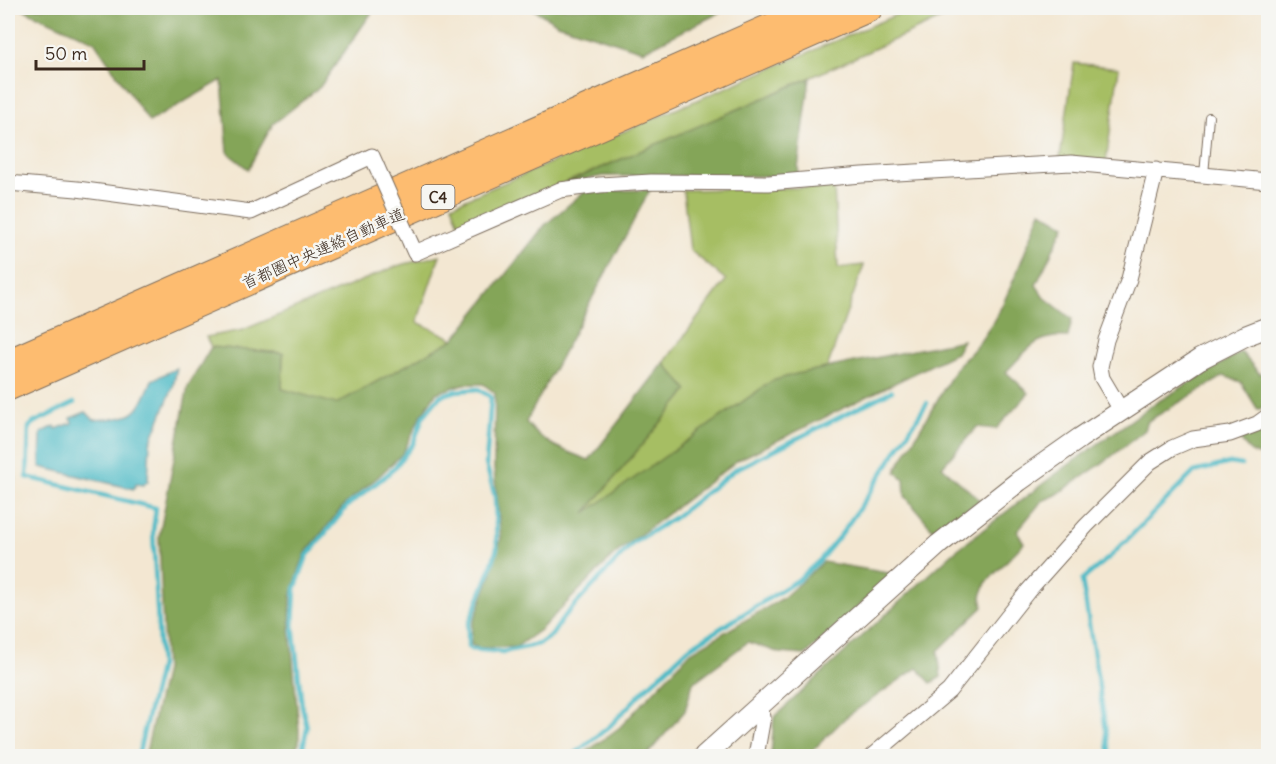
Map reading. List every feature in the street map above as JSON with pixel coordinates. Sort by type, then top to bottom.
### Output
[{"type":"highway","name":"首都圏中央連絡自動車道","points":[[8,363],[815,8]]},
{"type":"highway","name":"首都圏中央連絡自動車道","points":[[8,387],[869,8]]},
{"type":"street","points":[[8,183],[77,189],[251,212],[372,156],[415,253],[560,190],[600,185],[651,182],[769,183],[1047,164],[1156,170],[1269,181]]},
{"type":"street","points":[[1121,411],[1102,378],[1100,367],[1106,340],[1129,279],[1156,170]]},
{"type":"street","points":[[704,756],[939,544],[1019,481],[1214,351],[1269,327]]},
{"type":"street","points":[[872,756],[948,691],[1028,591],[1086,526],[1150,462],[1192,439],[1230,434],[1257,424],[1269,416]]},
{"type":"street","points":[[756,756],[763,717],[758,708]]},
{"type":"lane","points":[[1204,175],[1209,117]]},
{"type":"green space","points":[[20,8],[375,8],[320,87],[273,124],[248,169],[228,153],[222,80],[149,122],[94,41]]},
{"type":"green space","points":[[531,8],[729,8],[643,51],[558,24]]},
{"type":"green space","points":[[912,8],[964,8],[587,174],[459,224],[452,205]]},
{"type":"green space","points":[[1074,63],[1119,68],[1106,162],[1060,158]]},
{"type":"green space","points":[[810,78],[797,176],[603,176],[566,183]]},
{"type":"green space","points":[[834,187],[838,268],[864,265],[827,368],[772,381],[583,515],[687,391],[664,363],[726,280],[690,250],[683,190]]},
{"type":"green space","points":[[650,190],[526,422],[546,441],[589,460],[664,363],[688,390],[585,513],[772,381],[796,374],[963,340],[956,353],[738,460],[615,554],[540,630],[516,647],[479,648],[471,645],[472,626],[491,575],[501,538],[494,469],[495,393],[483,384],[464,384],[436,393],[420,417],[403,453],[345,504],[307,551],[300,567],[291,597],[290,628],[299,743],[291,756],[145,756],[165,670],[159,537],[188,386],[211,347],[283,353],[282,389],[336,404],[454,339],[545,225],[585,191]]},
{"type":"green space","points":[[1041,211],[1065,225],[1036,285],[1044,297],[1072,319],[1068,337],[1047,338],[1039,341],[1006,372],[1029,393],[996,429],[977,427],[942,467],[980,500],[935,532],[905,496],[904,479],[896,472],[897,468],[958,365],[973,351],[997,314],[1017,272]]},
{"type":"green space","points":[[440,255],[417,322],[454,339],[336,405],[282,389],[283,353],[211,347],[206,337],[243,330],[397,266]]},
{"type":"green space","points":[[1241,352],[1259,373],[1268,376],[1268,404],[1258,410],[1241,382],[1224,376],[1148,421],[1145,430],[1107,460],[1056,495],[1042,501],[1017,531],[1024,543],[986,583],[981,596],[983,607],[938,651],[941,677],[931,683],[917,668],[845,718],[807,756],[771,756],[774,717],[954,552],[1053,476],[1154,404]]},
{"type":"green space","points":[[1268,424],[1268,457],[1251,452],[1239,438]]},
{"type":"green space","points":[[823,562],[894,574],[805,655],[780,653],[748,642],[693,683],[685,711],[646,756],[581,756],[620,727],[691,652],[783,598]]},
{"type":"water","points":[[177,368],[173,387],[150,443],[148,481],[143,485],[136,484],[134,489],[40,467],[41,433],[55,426],[56,429],[72,423],[71,418],[86,412],[94,420],[132,414],[142,402],[152,380]]},
{"type":"waterway","points":[[299,756],[302,752],[307,727],[302,706],[293,625],[295,589],[307,556],[347,506],[395,467],[413,444],[423,417],[440,396],[456,391],[478,389],[491,397],[486,464],[495,497],[497,548],[468,626],[468,647],[503,652],[539,644],[552,635],[563,618],[633,543],[674,518],[736,469],[892,391]]},
{"type":"waterway","points":[[74,403],[29,427],[27,477],[156,508],[153,531],[160,665],[138,756]]},
{"type":"waterway","points":[[572,756],[610,726],[689,648],[798,580],[820,560],[867,497],[927,403]]},
{"type":"waterway","points":[[1110,756],[1082,580],[1111,556],[1194,472],[1230,463],[1242,465]]},
{"type":"waterway","points":[[8,485],[14,478]]}]
